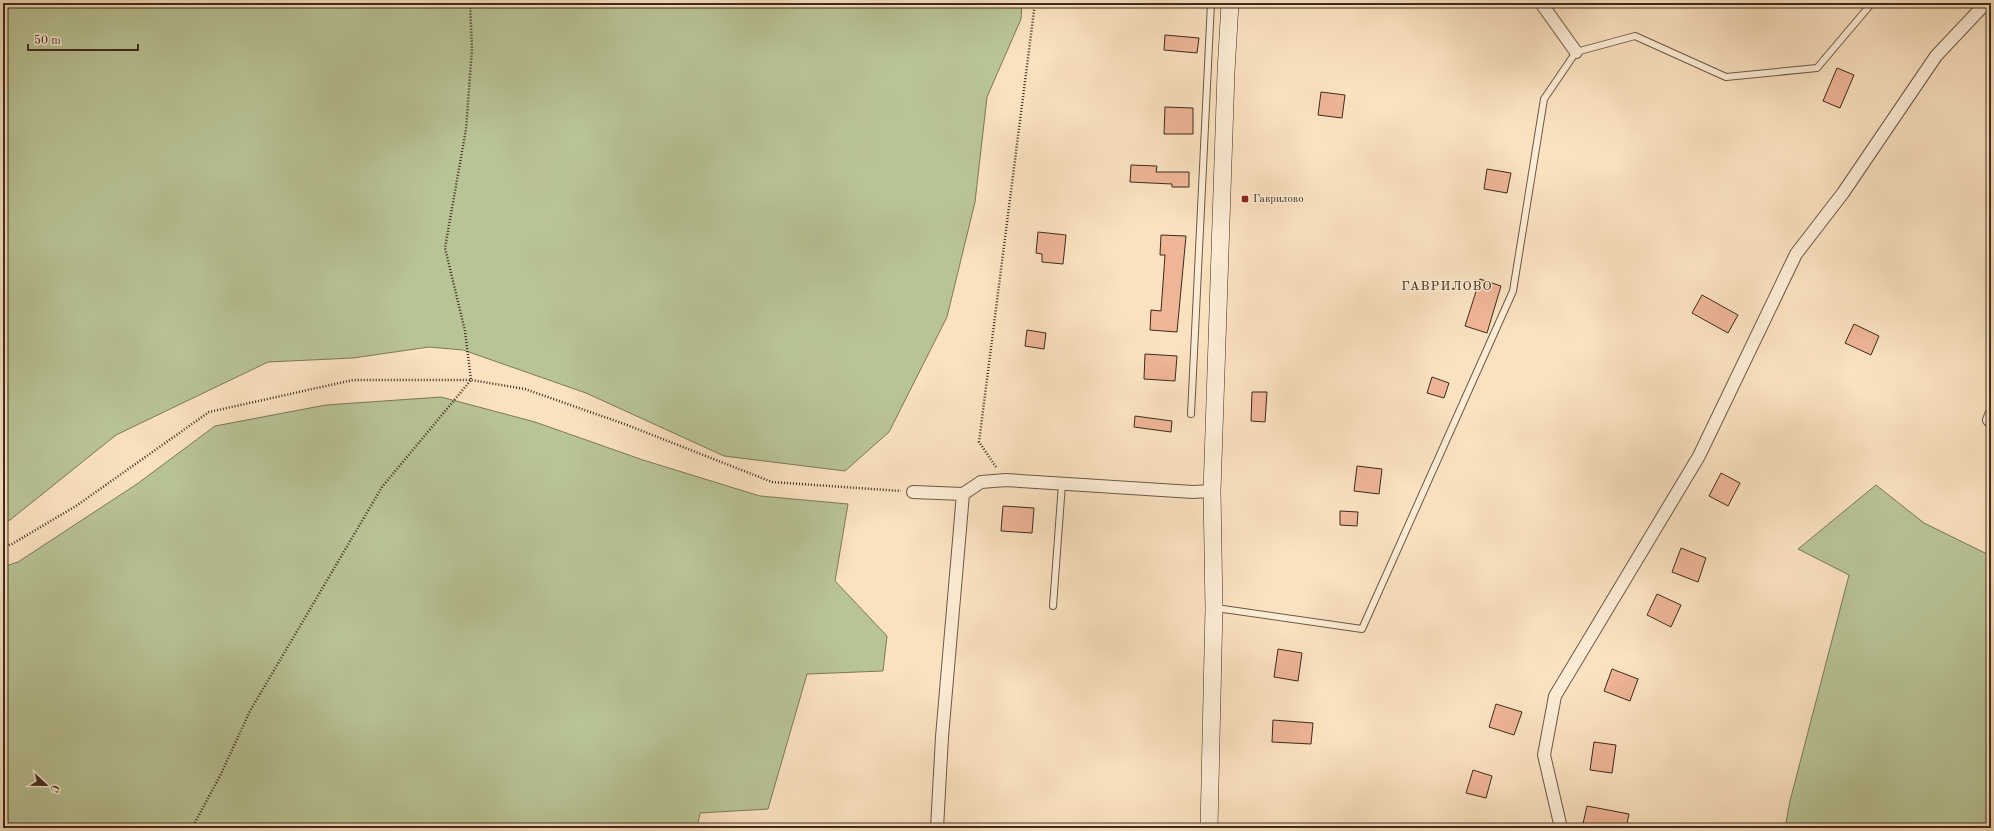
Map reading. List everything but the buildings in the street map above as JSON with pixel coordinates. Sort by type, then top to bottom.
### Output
[{"type":"street","points":[[1209,828],[1214,608],[1212,491],[1225,79],[1230,3]]},
{"type":"street","points":[[1541,3],[1576,52]]},
{"type":"street","points":[[1562,828],[1544,755],[1555,696],[1699,456],[1796,254],[1843,193],[1936,56],[1986,3]]},
{"type":"street","points":[[913,492],[963,494],[980,482],[1006,480],[1193,492],[1212,491]]},
{"type":"street","points":[[937,828],[942,737],[963,494]]},
{"type":"lane","points":[[1190,414],[1211,3]]},
{"type":"lane","points":[[1214,608],[1362,629],[1513,291],[1544,99],[1576,52],[1634,36],[1726,77],[1817,68],[1872,3]]},
{"type":"lane","points":[[1053,606],[1062,484]]},
{"type":"path","points":[[192,828],[220,776],[250,711],[382,487],[471,380],[465,332],[445,248],[466,129],[472,49],[470,3]]},
{"type":"path","points":[[1006,480],[979,442],[1035,3]]},
{"type":"path","points":[[3,547],[12,544],[76,506],[210,412],[353,380],[471,380],[525,389],[627,425],[772,482],[913,492]]},
{"type":"green space","points":[[3,3],[1022,3],[1021,19],[987,97],[975,202],[947,317],[889,432],[845,471],[724,456],[586,393],[463,350],[429,347],[353,358],[268,362],[116,435],[10,520],[3,522]]},
{"type":"green space","points":[[441,397],[535,422],[643,460],[760,496],[848,504],[835,581],[887,636],[883,671],[807,674],[768,809],[700,813],[697,828],[3,828],[3,567],[18,562],[137,484],[215,426],[326,405]]},
{"type":"green space","points":[[1876,485],[1924,523],[1991,556],[1991,828],[1785,828],[1790,801],[1849,575],[1798,549]]},
{"type":"place","name":"Гаврилово","points":[[1245,199]]},
{"type":"district","name":"ГАВРИЛОВО","points":[[1447,286]]}]
